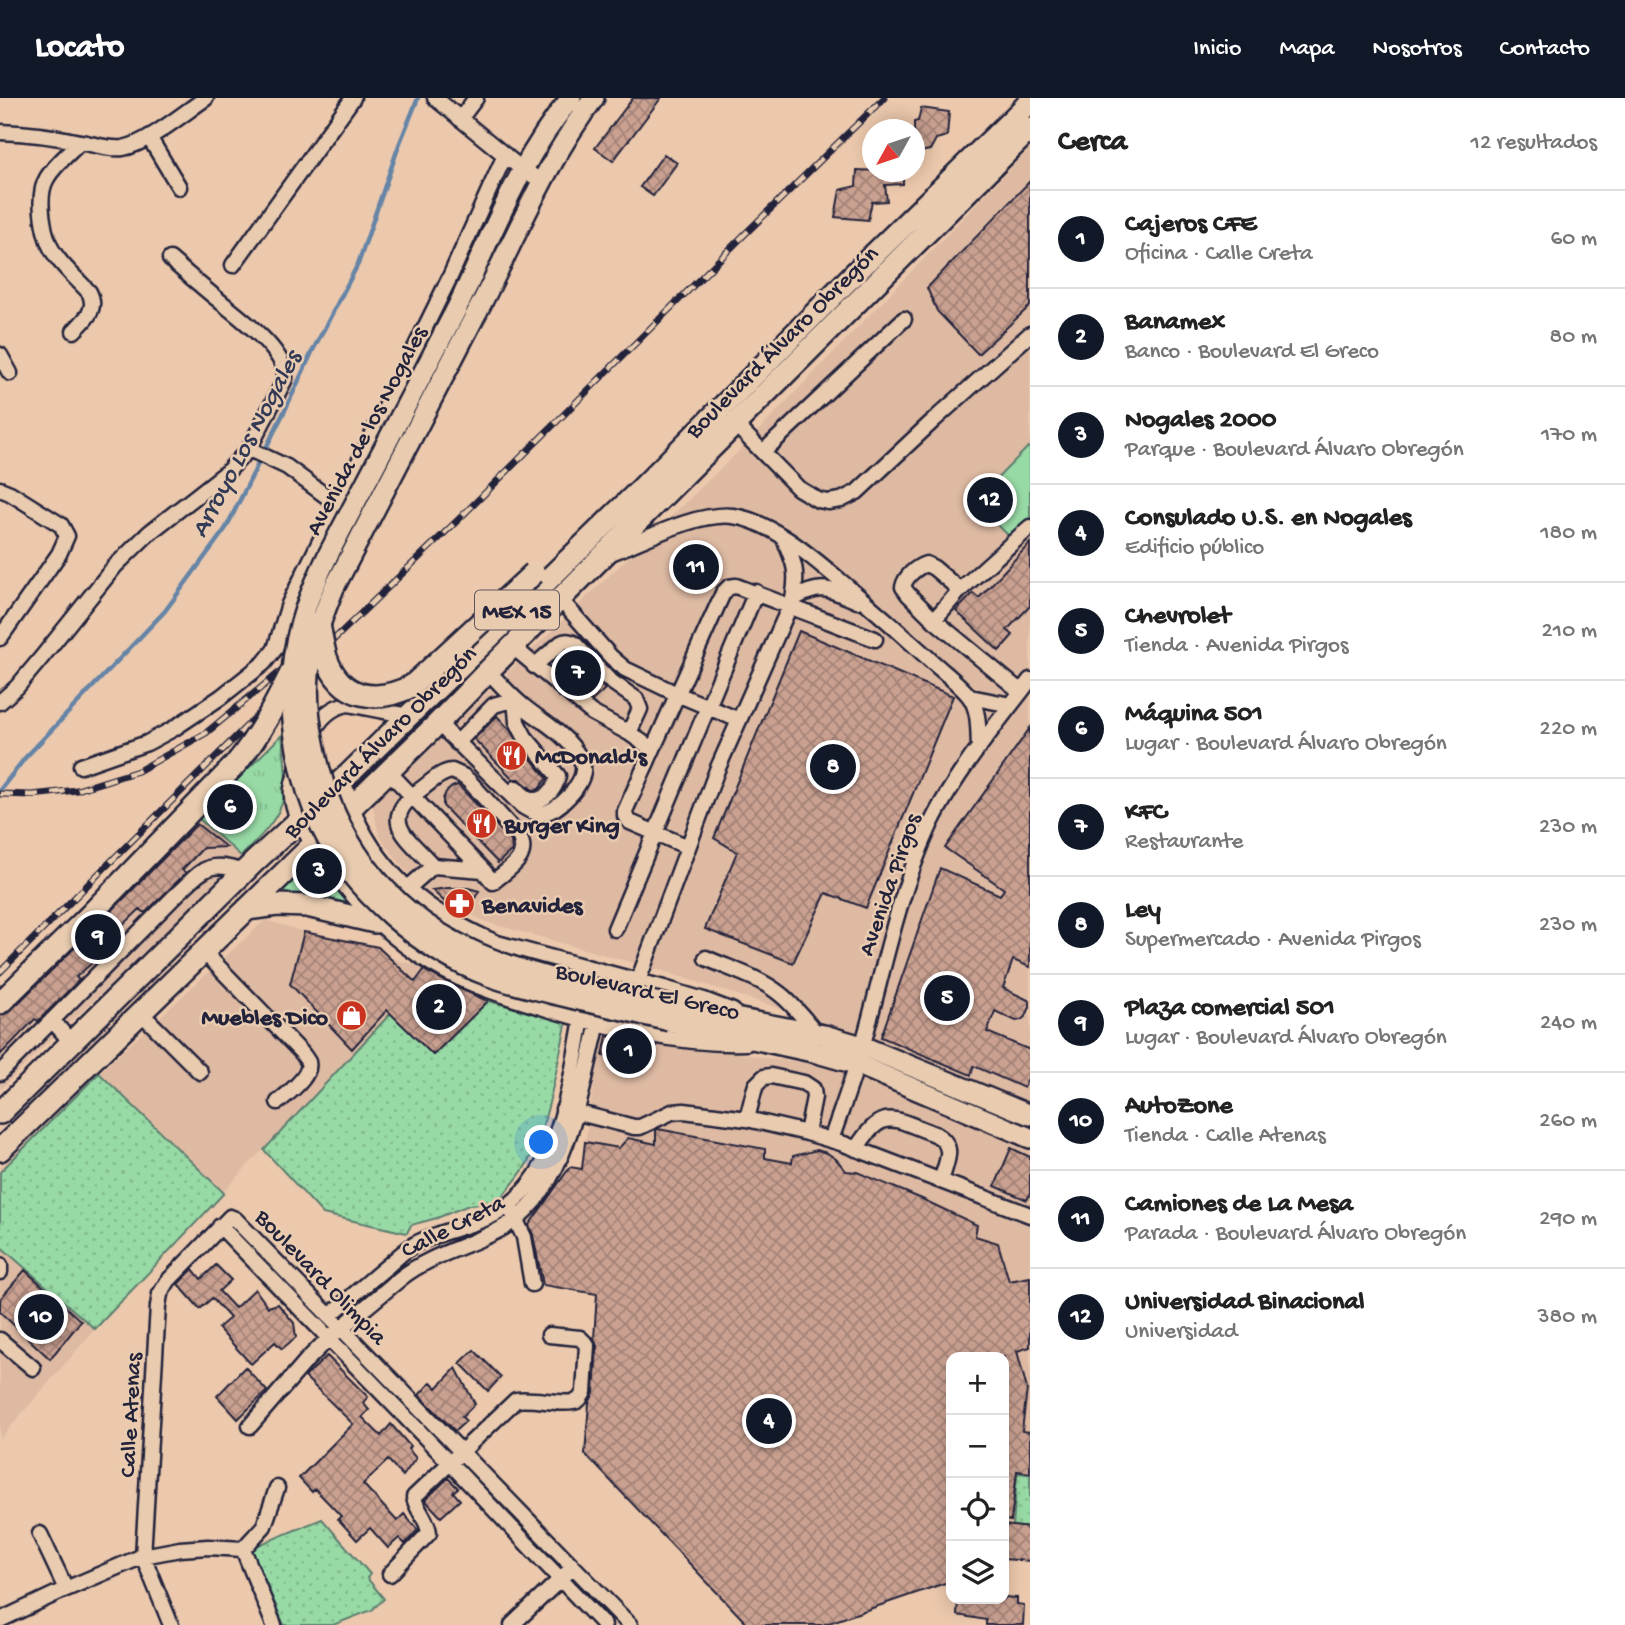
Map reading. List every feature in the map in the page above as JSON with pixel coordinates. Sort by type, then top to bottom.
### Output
[{"type":"highway","name":"Boulevard Álvaro Obregón","points":[[0,1113],[244,872],[343,780],[643,487],[856,272],[1030,102]]},
{"type":"highway","name":"Boulevard Álvaro Obregón","points":[[0,1150],[438,723],[1030,129]]},
{"type":"highway","points":[[319,624],[327,659],[342,683],[359,694],[386,696],[399,693],[412,686],[601,510],[643,487]]},
{"type":"highway","points":[[0,1003],[86,919],[242,757],[258,736],[292,671]]},
{"type":"highway","points":[[247,909],[277,905],[307,906],[375,922]]},
{"type":"main road","name":"Avenida de los Nogales","points":[[313,808],[299,759],[293,722],[292,671],[303,611],[313,586],[458,306],[537,143],[570,98]]},
{"type":"main road","name":"Avenida de los Nogales","points":[[313,808],[317,762],[309,717],[309,679],[319,624],[334,588],[542,181],[594,98]]},
{"type":"main road","name":"Boulevard El Greco","points":[[313,808],[351,846],[370,873],[399,901],[429,926],[467,948],[500,962],[671,1013],[770,1033],[817,1034],[1030,1138]]},
{"type":"main road","name":"Boulevard El Greco","points":[[770,1033],[817,1053],[859,1055],[1025,1109]]},
{"type":"street","points":[[0,132],[40,135],[123,148],[149,137],[206,98]]},
{"type":"street","points":[[233,265],[353,98]]},
{"type":"street","points":[[435,98],[523,170],[542,181]]},
{"type":"street","points":[[460,120],[476,98]]},
{"type":"street","points":[[149,137],[179,187]]},
{"type":"street","points":[[74,331],[92,310],[92,297],[55,255],[49,244],[42,213],[42,199],[47,178],[80,142]]},
{"type":"street","points":[[81,766],[147,743],[173,729],[221,697],[264,663],[275,649],[289,604],[449,279],[505,155]]},
{"type":"street","points":[[0,702],[17,687],[115,566],[149,533],[227,472],[249,449],[285,379],[286,371],[279,359],[252,327],[170,259]]},
{"type":"street","points":[[762,452],[904,319]]},
{"type":"street","points":[[736,424],[809,496],[828,502],[841,500],[857,492],[1030,334]]},
{"type":"street","points":[[0,355],[10,373]]},
{"type":"street","points":[[249,449],[287,467],[338,505]]},
{"type":"street","points":[[0,489],[61,525],[67,537],[59,554],[0,638]]},
{"type":"street","points":[[603,556],[708,517],[730,516],[751,520],[770,529],[871,607],[970,697],[978,722],[979,748]]},
{"type":"street","points":[[934,620],[960,590],[1030,527]]},
{"type":"street","points":[[638,981],[717,770],[792,602],[796,583],[795,567],[783,538]]},
{"type":"street","points":[[960,590],[930,566],[922,565],[904,582],[903,587],[934,620],[1021,692]]},
{"type":"street","points":[[688,847],[630,822],[625,814],[720,596],[733,586],[756,592],[792,602],[875,639]]},
{"type":"street","points":[[792,602],[808,591],[823,589],[871,607]]},
{"type":"street","points":[[615,929],[756,592]]},
{"type":"street","points":[[560,599],[625,669],[739,720]]},
{"type":"street","points":[[534,666],[561,643],[571,641],[608,680],[636,699],[640,709],[629,733]]},
{"type":"street","points":[[512,646],[592,713],[652,749]]},
{"type":"street","points":[[438,723],[522,806],[536,813],[546,814],[557,808],[582,778],[583,767],[579,755],[515,699],[488,671]]},
{"type":"street","name":"Avenida Pirgos","points":[[831,1140],[859,1055],[894,926],[927,831],[979,748],[1030,680]]},
{"type":"street","points":[[970,697],[1011,705]]},
{"type":"street","points":[[457,743],[494,705],[515,699]]},
{"type":"street","points":[[499,784],[510,783],[526,798],[538,800],[556,785],[558,776],[525,737],[517,722],[515,699]]},
{"type":"street","points":[[409,716],[348,704],[332,709],[314,729],[292,786],[293,804],[313,808],[313,844],[375,922],[419,956],[451,974],[505,996],[582,1020],[655,1035],[725,1044],[770,1033]]},
{"type":"street","points":[[388,771],[488,876]]},
{"type":"street","points":[[448,771],[457,772],[519,836],[524,845],[522,854],[515,863],[488,876],[433,866],[402,831],[397,822],[400,809],[412,796],[448,771]]},
{"type":"street","points":[[343,780],[360,825],[394,876],[441,916],[496,943],[704,1000],[770,1033]]},
{"type":"street","points":[[0,1073],[201,871],[220,865],[244,872]]},
{"type":"street","points":[[408,888],[433,866]]},
{"type":"street","points":[[203,951],[307,1061],[309,1066],[304,1077],[278,1102]]},
{"type":"street","points":[[706,958],[767,985],[790,1003],[817,1034]]},
{"type":"street","points":[[140,1012],[200,1072]]},
{"type":"street","points":[[52,1020],[71,1042]]},
{"type":"street","name":"Calle Creta","points":[[250,1426],[334,1333],[412,1269],[517,1220],[537,1198],[554,1174],[566,1143],[582,1020]]},
{"type":"street","name":"Calle Creta","points":[[329,1316],[413,1245],[494,1214],[523,1192],[548,1156],[569,1111],[598,1023]]},
{"type":"street","points":[[747,1119],[754,1091],[760,1080],[767,1076],[782,1078],[809,1086],[815,1093],[807,1133]]},
{"type":"street","points":[[569,1111],[634,1127],[640,1127],[672,1112],[684,1111],[747,1119],[831,1140],[1030,1214]]},
{"type":"street","points":[[856,1149],[870,1129],[885,1119],[896,1120],[935,1134],[948,1145],[949,1152],[941,1181]]},
{"type":"street","points":[[508,1206],[524,1237],[532,1284]]},
{"type":"street","name":"Boulevard Olimpia","points":[[604,1625],[449,1462],[334,1333],[329,1316],[233,1218],[228,1218],[220,1226],[334,1333],[461,1450],[630,1625]]},
{"type":"street","name":"Calle Atenas","points":[[171,1625],[143,1556],[158,1306],[167,1280],[220,1226]]},
{"type":"street","points":[[389,1264],[401,1278]]},
{"type":"street","points":[[0,1265],[0,1272]]},
{"type":"street","points":[[390,1574],[429,1533],[428,1525],[415,1504],[414,1497],[461,1450],[516,1400],[525,1398],[566,1402],[577,1401],[582,1396],[587,1345],[580,1338],[550,1335]]},
{"type":"street","points":[[0,1340],[33,1368]]},
{"type":"street","points":[[243,1549],[264,1526],[277,1488]]},
{"type":"street","points":[[40,1534],[66,1589]]},
{"type":"street","points":[[0,1620],[143,1556],[208,1546],[243,1549]]},
{"type":"street","points":[[243,1549],[274,1625]]},
{"type":"street","points":[[512,1625],[574,1567]]},
{"type":"shaded area","points":[[1030,148],[1030,1105],[840,1028],[666,972],[486,922],[420,889],[379,836],[372,803],[735,455]]},
{"type":"shaded area","points":[[198,818],[247,861],[49,1041],[0,1090],[0,989],[85,904]]},
{"type":"shaded area","points":[[265,920],[425,968],[488,1001],[433,1055],[390,1014],[95,1329],[0,1439],[0,1168]]},
{"type":"shaded area","points":[[602,1034],[840,1068],[1030,1149],[1030,1277],[992,1285],[585,1142]]},
{"type":"shaded area","points":[[1030,1347],[1030,1529],[1013,1526],[1027,1389],[1017,1351]]},
{"type":"green space","points":[[1028,447],[1030,520],[1011,538],[974,502]]},
{"type":"green space","points":[[282,735],[286,783],[281,806],[267,829],[241,856],[198,818]]},
{"type":"green space","points":[[321,847],[369,914],[326,902],[280,894]]},
{"type":"green space","points":[[488,1001],[567,1021],[544,1122],[532,1154],[516,1179],[497,1202],[469,1205],[411,1225],[407,1233],[323,1214],[264,1150],[391,1013],[433,1055]]},
{"type":"green space","points":[[99,1073],[224,1193],[95,1329],[0,1246],[0,1172]]},
{"type":"green space","points":[[1017,1473],[1030,1474],[1030,1528],[1013,1526]]},
{"type":"green space","points":[[322,1519],[370,1574],[367,1578],[384,1599],[372,1610],[333,1625],[284,1625],[251,1548]]},
{"type":"building","points":[[633,98],[661,98],[613,161],[595,148]]},
{"type":"building","points":[[921,108],[949,112],[947,136],[936,139],[930,150],[925,151],[925,119],[918,119]]},
{"type":"building","points":[[664,154],[677,163],[653,196],[640,187]]},
{"type":"building","points":[[857,170],[862,170],[862,182],[903,182],[885,185],[887,201],[872,202],[868,220],[835,217],[840,190],[856,186]]},
{"type":"building","points":[[1030,181],[1030,306],[978,354],[937,311],[927,288]]},
{"type":"building","points":[[1030,543],[1030,606],[1007,630],[1013,635],[999,651],[956,611],[973,593],[979,598]]},
{"type":"building","points":[[799,631],[953,696],[866,908],[826,893],[793,963],[705,929],[737,852],[714,838]]},
{"type":"building","points":[[567,651],[605,689],[592,701],[552,663]]},
{"type":"building","name":"McDonald's","points":[[497,716],[547,778],[539,789],[533,790],[519,779],[513,779],[474,739]]},
{"type":"building","points":[[1030,728],[1030,967],[1013,960],[1003,988],[1030,1001],[1030,1007],[1026,1016],[1016,1021],[995,1011],[987,1032],[1030,1050],[1030,1074],[1024,1088],[974,1066],[971,1075],[881,1037],[940,868],[1000,895],[1004,889],[945,848]]},
{"type":"building","name":"Burger King","points":[[458,785],[511,841],[512,850],[498,863],[443,806],[446,792]]},
{"type":"building","points":[[197,824],[226,847],[203,848],[182,870],[186,873],[145,913],[140,909],[114,934],[119,939],[76,977],[79,980],[0,1055],[0,1016],[9,1012]]},
{"type":"building","name":"Benavides","points":[[448,888],[479,891],[465,916],[451,908],[432,890]]},
{"type":"building","name":"Muebles Dico","points":[[304,932],[378,947],[415,982],[424,970],[488,1001],[433,1055],[387,1010],[352,1049],[290,984]]},
{"type":"building","points":[[607,1036],[657,1046],[643,1063],[603,1056]]},
{"type":"building","points":[[656,1130],[765,1149],[765,1158],[792,1163],[793,1156],[817,1150],[827,1153],[846,1171],[857,1172],[977,1225],[975,1236],[998,1243],[1009,1281],[1030,1277],[1030,1347],[1017,1351],[1027,1389],[1022,1431],[1030,1432],[1030,1473],[1017,1471],[1011,1521],[1009,1352],[946,1352],[946,1583],[823,1625],[748,1625],[585,1454],[589,1403],[594,1393],[597,1294],[543,1285],[529,1225],[570,1167],[582,1169],[585,1142],[619,1148],[628,1138],[656,1144]]},
{"type":"building","points":[[1011,1148],[1030,1157],[1030,1194],[1027,1200],[995,1186]]},
{"type":"building","points":[[216,1265],[231,1280],[219,1291],[235,1308],[255,1289],[268,1307],[278,1304],[294,1323],[296,1337],[282,1349],[275,1342],[251,1364],[218,1328],[230,1318],[212,1298],[200,1309],[178,1284],[193,1269],[201,1279]]},
{"type":"building","points":[[25,1270],[81,1321],[50,1359],[0,1312],[0,1299]]},
{"type":"building","points":[[474,1350],[501,1377],[488,1391],[460,1363]]},
{"type":"building","points":[[327,1356],[368,1397],[363,1403],[369,1410],[362,1417],[381,1436],[391,1424],[410,1446],[408,1449],[416,1458],[403,1476],[388,1460],[363,1484],[397,1521],[404,1514],[418,1530],[405,1544],[399,1538],[388,1548],[370,1528],[357,1540],[338,1519],[341,1516],[315,1489],[312,1492],[299,1478],[353,1424],[305,1377]]},
{"type":"building","points":[[245,1367],[267,1391],[238,1419],[217,1396]]},
{"type":"building","points":[[456,1368],[475,1404],[462,1417],[466,1421],[455,1431],[419,1395],[431,1382],[437,1388]]},
{"type":"building","points":[[448,1478],[458,1488],[453,1492],[460,1500],[441,1517],[425,1500]]},
{"type":"building","points":[[1009,1526],[1030,1528],[1030,1561],[1009,1559]]},
{"type":"building","points":[[1009,1597],[1017,1598],[1017,1604],[1024,1605],[1023,1625],[986,1625],[986,1620],[957,1615],[958,1604],[1009,1604]]},
{"type":"waterway","name":"Arroyo Los Nogales","points":[[0,790],[25,758],[165,611],[226,528],[358,264],[418,98]]},
{"type":"railway","points":[[0,972],[884,98]]},
{"type":"railway","points":[[0,794],[32,795],[77,790],[138,771],[206,733],[326,634]]},
{"type":"place","name":"Universidad Binacional","points":[[990,500]]},
{"type":"place","name":"Camiones de La Mesa","points":[[696,567]]},
{"type":"place","name":"KFC","points":[[578,673]]},
{"type":"place","name":"McDonald's","points":[[512,755]]},
{"type":"place","name":"Ley","points":[[833,767]]},
{"type":"place","name":"Máquina 501","points":[[230,807]]},
{"type":"place","name":"Burger King","points":[[481,824]]},
{"type":"place","name":"Nogales 2000","points":[[319,871]]},
{"type":"place","name":"Benavides","points":[[459,904]]},
{"type":"place","name":"Plaza comercial 501","points":[[98,937]]},
{"type":"place","name":"Chevrolet","points":[[947,998]]},
{"type":"place","name":"Banamex","points":[[439,1007]]},
{"type":"place","name":"Muebles Dico","points":[[351,1016]]},
{"type":"place","name":"Cajeros CFE","points":[[629,1051]]},
{"type":"place","name":"AutoZone","points":[[41,1317]]},
{"type":"place","name":"Consulado U.S. en Nogales","points":[[769,1421]]}]
